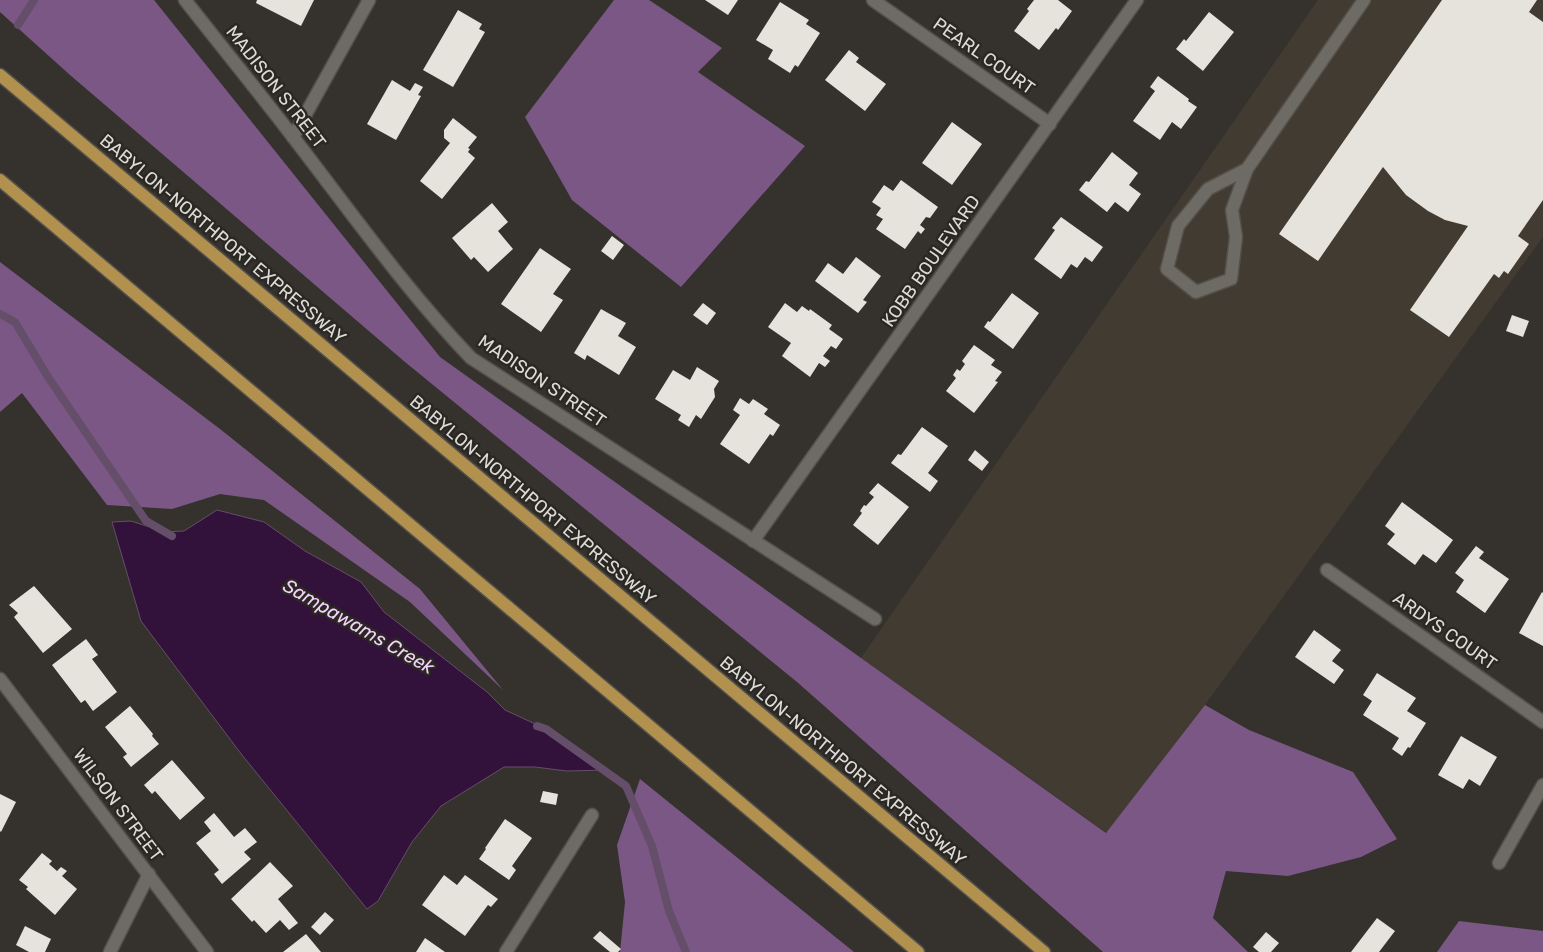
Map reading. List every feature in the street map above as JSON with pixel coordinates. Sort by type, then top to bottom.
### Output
[{"type":"main road","name":"BABYLON-NORTHPORT EXPRESSWAY","points":[[0,75],[1044,952]]},
{"type":"main road","points":[[0,180],[918,952]]},
{"type":"main road","points":[[0,186],[31,206]]},
{"type":"street","name":"MADISON STREET","points":[[185,0],[293,137],[359,226],[441,326],[471,358],[875,619]]},
{"type":"street","points":[[293,137],[369,0]]},
{"type":"street","name":"PEARL COURT","points":[[873,0],[1050,124]]},
{"type":"street","name":"KOBB BOULEVARD","points":[[753,541],[1137,0]]},
{"type":"street","points":[[1247,169],[1208,189],[1178,226],[1167,269],[1196,292],[1231,279],[1236,237],[1232,210],[1247,169],[1364,0]]},
{"type":"street","name":"ARDYS COURT","points":[[1327,570],[1543,722]]},
{"type":"street","name":"WILSON STREET","points":[[0,679],[207,952]]},
{"type":"street","points":[[1499,863],[1543,785]]},
{"type":"street","points":[[506,952],[592,815]]},
{"type":"street","points":[[110,952],[149,874]]},
{"type":"shaded area","points":[[0,0],[154,0],[440,357],[1106,833],[1205,705],[1249,730],[1353,772],[1397,839],[1361,857],[1288,876],[1226,871],[1213,918],[1248,952],[1103,952],[797,682],[405,362],[70,75],[0,12]]},
{"type":"shaded area","points":[[614,0],[649,0],[722,48],[698,72],[805,146],[681,287],[572,200],[525,117]]},
{"type":"shaded area","points":[[1318,0],[1543,0],[1543,237],[1205,705],[1107,833],[861,658]]},
{"type":"shaded area","points":[[0,262],[220,429],[420,589],[503,690],[410,602],[264,500],[220,494],[172,509],[107,505],[22,393],[0,412]]},
{"type":"shaded area","points":[[640,779],[854,952],[620,952],[625,902],[617,845]]},
{"type":"shaded area","points":[[1459,921],[1543,931],[1543,952],[1437,952]]},
{"type":"water","points":[[217,510],[264,522],[305,551],[361,582],[384,612],[487,692],[505,710],[546,729],[604,770],[567,771],[535,767],[504,767],[441,806],[412,842],[378,901],[367,909],[242,755],[141,621],[112,522],[131,521],[165,532],[184,531]]},
{"type":"building","points":[[257,0],[314,0],[301,26],[256,3]]},
{"type":"building","points":[[705,0],[738,0],[728,15]]},
{"type":"building","points":[[1034,0],[1058,0],[1072,11],[1058,30],[1056,28],[1039,50],[1014,31],[1029,11],[1027,9]]},
{"type":"building","points":[[1442,0],[1537,0],[1529,12],[1543,22],[1543,200],[1518,236],[1529,244],[1508,274],[1504,271],[1499,278],[1494,274],[1449,337],[1410,310],[1468,226],[1445,220],[1428,211],[1406,195],[1383,167],[1318,261],[1279,234]]},
{"type":"building","points":[[780,2],[809,20],[806,24],[820,33],[798,67],[795,65],[790,73],[768,59],[773,50],[756,40]]},
{"type":"building","points":[[458,10],[482,24],[479,29],[485,32],[453,87],[423,70]]},
{"type":"building","points":[[1209,12],[1234,32],[1203,71],[1176,49],[1184,39],[1186,41]]},
{"type":"building","points":[[849,50],[859,58],[856,62],[886,84],[865,111],[825,80]]},
{"type":"building","points":[[1158,76],[1197,107],[1181,129],[1172,122],[1160,140],[1133,121],[1155,91],[1150,87]]},
{"type":"building","points":[[392,80],[410,91],[415,83],[423,87],[418,95],[421,96],[396,140],[367,124]]},
{"type":"building","points":[[453,118],[477,137],[468,148],[470,149],[468,152],[475,158],[442,199],[420,181],[450,143],[444,138],[444,130]]},
{"type":"building","points":[[952,122],[982,144],[952,185],[922,163]]},
{"type":"building","points":[[1112,152],[1138,173],[1129,185],[1141,194],[1128,212],[1115,202],[1107,212],[1079,190],[1086,181],[1089,182]]},
{"type":"building","points":[[901,180],[938,207],[930,218],[926,217],[920,225],[925,229],[921,234],[918,231],[905,249],[876,229],[883,219],[876,215],[881,208],[872,202],[884,185],[893,191]]},
{"type":"building","points":[[492,203],[508,222],[498,231],[513,249],[488,272],[474,257],[471,260],[452,238]]},
{"type":"building","points":[[1061,217],[1103,247],[1092,262],[1085,257],[1077,268],[1071,264],[1061,279],[1034,259],[1055,230],[1052,228]]},
{"type":"building","points":[[612,236],[624,245],[613,260],[601,251]]},
{"type":"building","points":[[540,248],[571,269],[553,294],[563,300],[541,332],[501,304]]},
{"type":"building","points":[[856,257],[881,276],[863,300],[867,302],[858,313],[815,281],[828,263],[843,274]]},
{"type":"building","points":[[1012,293],[1039,313],[1013,349],[984,327]]},
{"type":"building","points":[[703,303],[716,313],[707,325],[693,315]]},
{"type":"building","points":[[785,303],[797,312],[802,306],[809,311],[810,309],[832,325],[829,329],[843,339],[836,349],[831,346],[823,356],[830,361],[825,367],[819,363],[810,377],[782,356],[791,343],[768,327]]},
{"type":"building","points":[[601,309],[626,323],[618,336],[636,347],[619,375],[587,355],[585,360],[574,353]]},
{"type":"building","points":[[1512,315],[1529,321],[1523,337],[1506,331]]},
{"type":"building","points":[[974,345],[995,360],[991,365],[1002,372],[995,381],[998,382],[974,413],[946,391],[956,378],[953,375],[957,369],[960,371],[965,364],[962,361]]},
{"type":"building","points":[[697,367],[719,381],[714,389],[715,397],[701,419],[696,415],[689,427],[678,420],[681,415],[655,399],[673,370],[690,380]]},
{"type":"building","points":[[740,398],[749,404],[753,399],[768,409],[764,414],[780,425],[773,436],[770,434],[749,464],[720,444],[740,415],[733,410]]},
{"type":"building","points":[[922,427],[948,446],[928,473],[938,481],[930,492],[891,463],[898,454],[901,455]]},
{"type":"building","points":[[975,450],[989,462],[982,471],[968,460]]},
{"type":"building","points":[[878,483],[909,507],[878,545],[853,525],[862,513],[860,511],[864,505],[866,506],[874,497],[869,493]]},
{"type":"building","points":[[1402,502],[1453,540],[1436,563],[1423,554],[1415,565],[1387,544],[1395,534],[1385,526]]},
{"type":"building","points":[[1476,546],[1484,552],[1479,558],[1509,579],[1485,613],[1456,592],[1464,580],[1455,573]]},
{"type":"building","points":[[34,586],[72,629],[43,653],[14,617],[18,613],[9,605]]},
{"type":"building","points":[[1543,593],[1543,646],[1519,633]]},
{"type":"building","points":[[1314,630],[1341,650],[1332,661],[1344,670],[1334,684],[1295,657]]},
{"type":"building","points":[[86,639],[98,655],[92,659],[117,692],[93,711],[85,700],[81,703],[52,665]]},
{"type":"building","points":[[1377,673],[1416,698],[1407,711],[1426,723],[1410,748],[1408,747],[1402,756],[1392,749],[1399,738],[1363,715],[1372,701],[1363,695]]},
{"type":"building","points":[[130,706],[159,744],[131,767],[123,757],[127,754],[105,727]]},
{"type":"building","points":[[1461,736],[1497,757],[1480,786],[1469,779],[1463,789],[1438,775]]},
{"type":"building","points":[[172,760],[205,798],[180,820],[155,791],[152,794],[144,785]]},
{"type":"building","points":[[543,791],[558,794],[556,805],[540,802]]},
{"type":"building","points":[[0,794],[16,802],[1,832],[0,831]]},
{"type":"building","points":[[214,813],[234,837],[245,828],[257,842],[244,852],[251,859],[222,884],[214,874],[219,870],[196,843],[211,831],[204,822]]},
{"type":"building","points":[[505,819],[532,838],[512,866],[516,870],[509,880],[479,859]]},
{"type":"building","points":[[42,853],[52,861],[49,864],[57,871],[61,867],[67,871],[62,876],[77,889],[55,915],[26,889],[28,887],[19,880]]},
{"type":"building","points":[[270,862],[293,886],[278,899],[298,923],[289,930],[280,920],[266,933],[254,920],[252,922],[231,899]]},
{"type":"building","points":[[444,875],[457,885],[465,875],[498,899],[491,907],[488,905],[465,936],[422,905]]},
{"type":"building","points":[[325,912],[334,920],[320,935],[311,927]]},
{"type":"building","points":[[1377,918],[1395,931],[1379,952],[1351,952]]},
{"type":"building","points":[[25,926],[51,939],[45,952],[29,952],[16,945]]},
{"type":"building","points":[[600,931],[621,949],[618,952],[610,952],[593,938]]},
{"type":"building","points":[[1266,932],[1279,943],[1271,952],[1259,952],[1253,947]]},
{"type":"building","points":[[306,934],[321,952],[283,952]]},
{"type":"building","points":[[425,938],[445,952],[416,952]]},
{"type":"waterway","name":"Sampawams Creek","points":[[18,25],[34,0]]},
{"type":"waterway","name":"Sampawams Creek","points":[[0,314],[15,322],[48,377],[146,521],[172,536]]},
{"type":"waterway","name":"Sampawams Creek","points":[[537,726],[546,729],[626,786],[652,846],[669,911],[686,952]]}]
